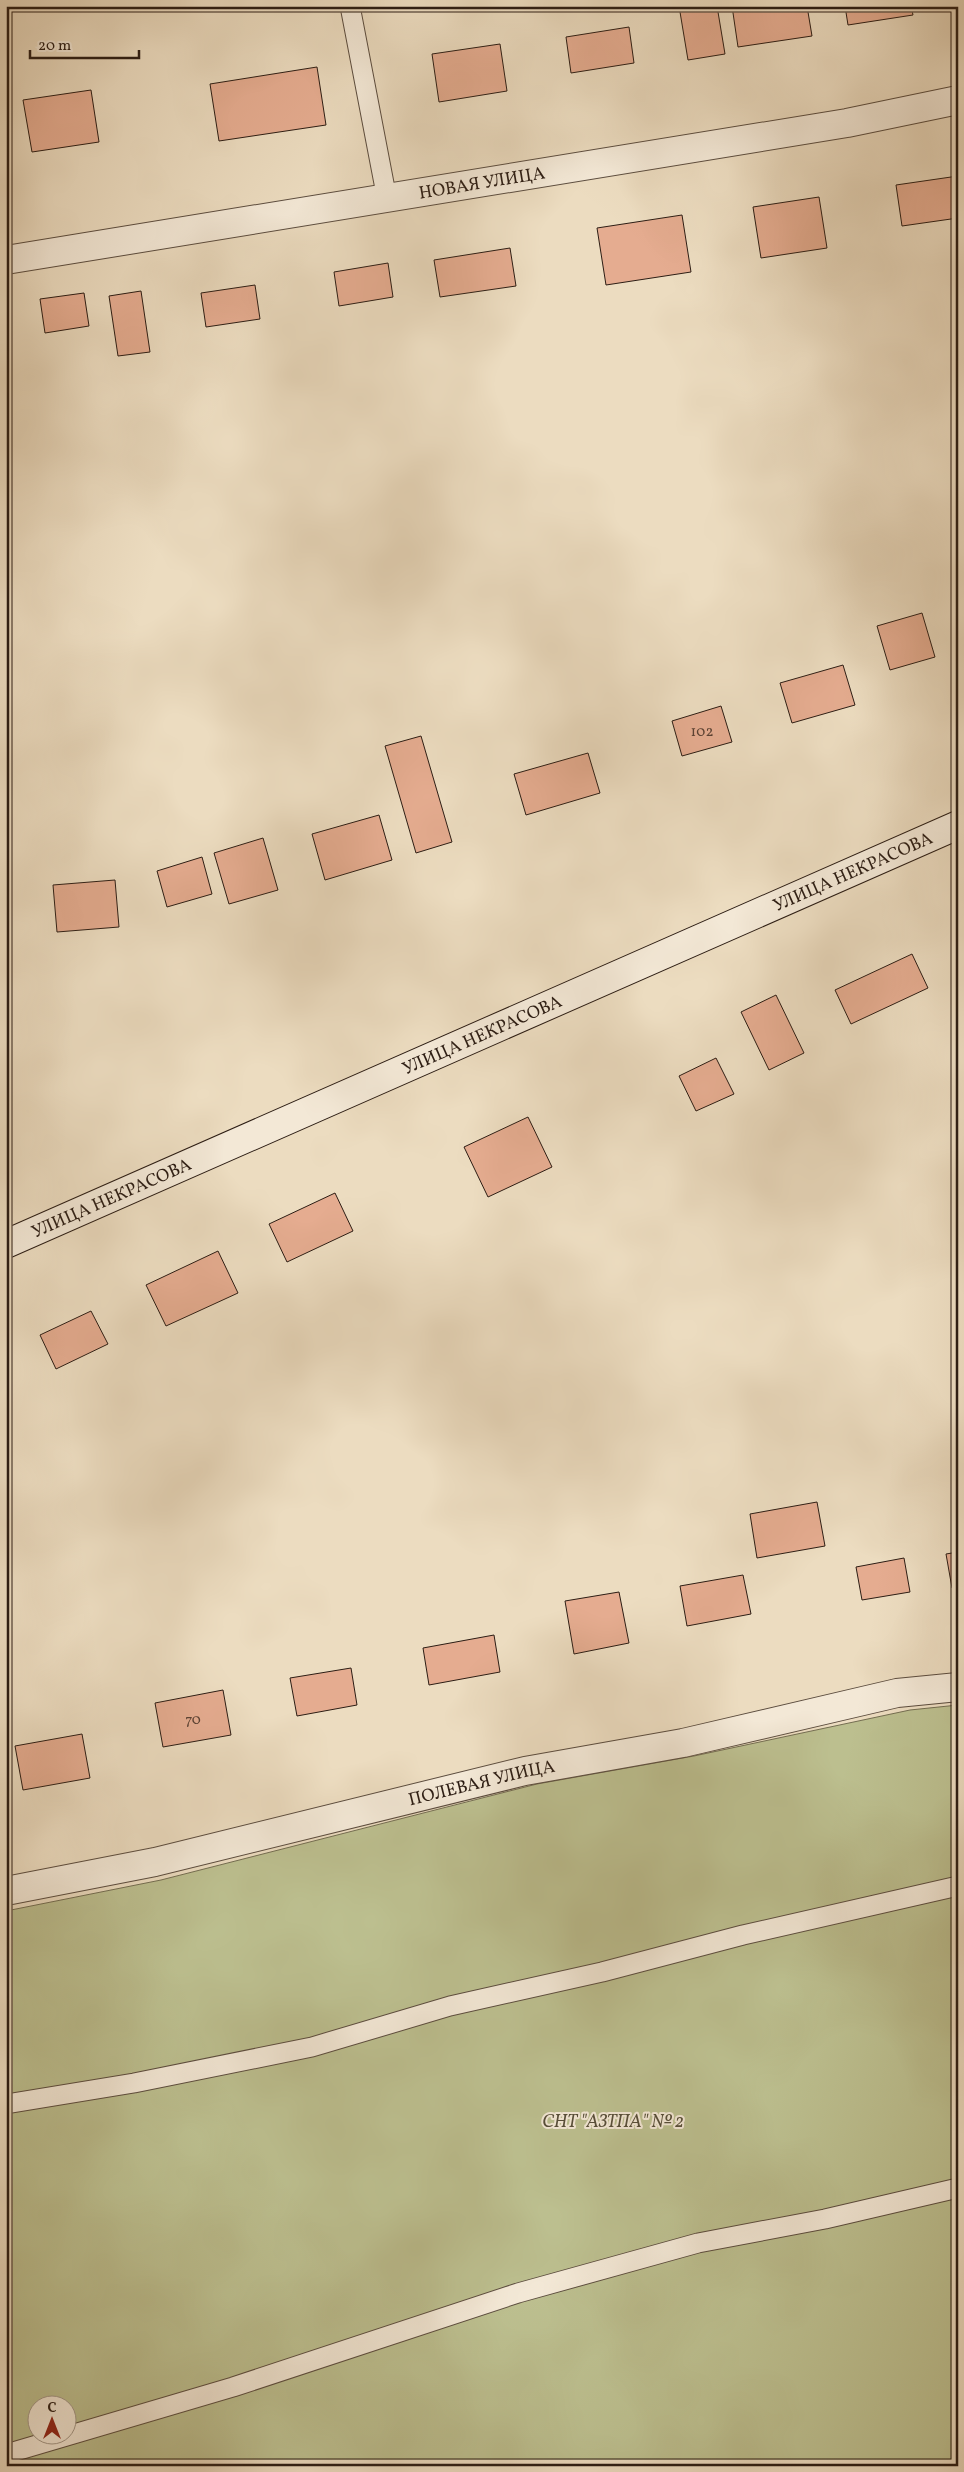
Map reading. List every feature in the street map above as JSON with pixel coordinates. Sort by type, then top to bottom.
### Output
[{"type":"street","name":"НОВАЯ УЛИЦА","points":[[6,260],[847,123],[958,100]]},
{"type":"street","name":"УЛИЦА НЕКРАСОВА","points":[[6,1244],[958,825]]},
{"type":"street","name":"ПОЛЕВАЯ УЛИЦА","points":[[6,1892],[155,1862],[525,1771],[683,1743],[897,1693],[958,1688]]},
{"type":"lane","points":[[350,6],[387,199]]},
{"type":"lane","points":[[6,2104],[134,2083],[312,2047],[450,2006],[602,1972],[744,1935],[958,1886]]},
{"type":"lane","points":[[6,2454],[233,2387],[527,2290],[698,2243],[825,2219],[958,2188]]},
{"type":"green space","name":"СНТ \"АЗТПА\" № 2","points":[[958,1705],[958,2466],[6,2466],[6,1911],[161,1880],[537,1784],[694,1756],[910,1710]]},
{"type":"building","points":[[679,6],[717,6],[725,54],[688,60]]},
{"type":"building","points":[[732,6],[807,6],[812,36],[738,47]]},
{"type":"building","points":[[845,6],[911,6],[913,15],[848,25]]},
{"type":"building","points":[[629,27],[634,63],[571,73],[566,37]]},
{"type":"building","points":[[500,44],[507,91],[439,102],[432,54]]},
{"type":"building","points":[[317,67],[326,125],[219,141],[210,84]]},
{"type":"building","points":[[91,90],[99,142],[32,152],[23,100]]},
{"type":"building","points":[[958,176],[958,218],[902,226],[896,185]]},
{"type":"building","points":[[819,197],[827,248],[761,258],[753,207]]},
{"type":"building","points":[[682,215],[691,272],[606,285],[597,228]]},
{"type":"building","points":[[510,248],[516,286],[440,297],[434,260]]},
{"type":"building","points":[[388,263],[393,297],[339,306],[334,272]]},
{"type":"building","points":[[255,285],[260,319],[206,327],[201,293]]},
{"type":"building","points":[[141,291],[150,352],[118,356],[109,296]]},
{"type":"building","points":[[84,293],[89,326],[45,333],[40,299]]},
{"type":"building","points":[[922,613],[935,657],[890,670],[877,626]]},
{"type":"building","points":[[843,665],[855,705],[792,723],[780,683]]},
{"type":"building","points":[[721,706],[732,742],[682,756],[672,721]]},
{"type":"building","points":[[421,736],[452,842],[416,853],[385,746]]},
{"type":"building","points":[[588,753],[600,793],[526,815],[514,774]]},
{"type":"building","points":[[379,815],[392,860],[325,880],[312,834]]},
{"type":"building","points":[[263,838],[278,890],[229,904],[214,853]]},
{"type":"building","points":[[202,857],[212,894],[167,907],[157,871]]},
{"type":"building","points":[[115,880],[119,927],[57,932],[53,885]]},
{"type":"building","points":[[912,954],[928,988],[851,1024],[835,990]]},
{"type":"building","points":[[776,995],[804,1053],[769,1070],[741,1012]]},
{"type":"building","points":[[716,1058],[734,1094],[696,1111],[679,1076]]},
{"type":"building","points":[[528,1117],[552,1167],[488,1197],[464,1147]]},
{"type":"building","points":[[335,1193],[353,1231],[287,1262],[269,1224]]},
{"type":"building","points":[[218,1251],[238,1293],[166,1326],[146,1285]]},
{"type":"building","points":[[91,1311],[108,1344],[56,1369],[40,1335]]},
{"type":"building","points":[[817,1502],[825,1546],[757,1558],[750,1514]]},
{"type":"building","points":[[958,1552],[958,1587],[952,1588],[946,1554]]},
{"type":"building","points":[[904,1558],[910,1592],[862,1600],[856,1567]]},
{"type":"building","points":[[743,1575],[751,1614],[687,1626],[680,1586]]},
{"type":"building","points":[[619,1592],[629,1643],[574,1654],[565,1601]]},
{"type":"building","points":[[494,1635],[500,1672],[429,1685],[423,1648]]},
{"type":"building","points":[[351,1668],[357,1705],[297,1716],[290,1678]]},
{"type":"building","points":[[223,1690],[231,1735],[163,1747],[155,1703]]},
{"type":"building","points":[[82,1734],[90,1778],[23,1790],[15,1746]]}]
